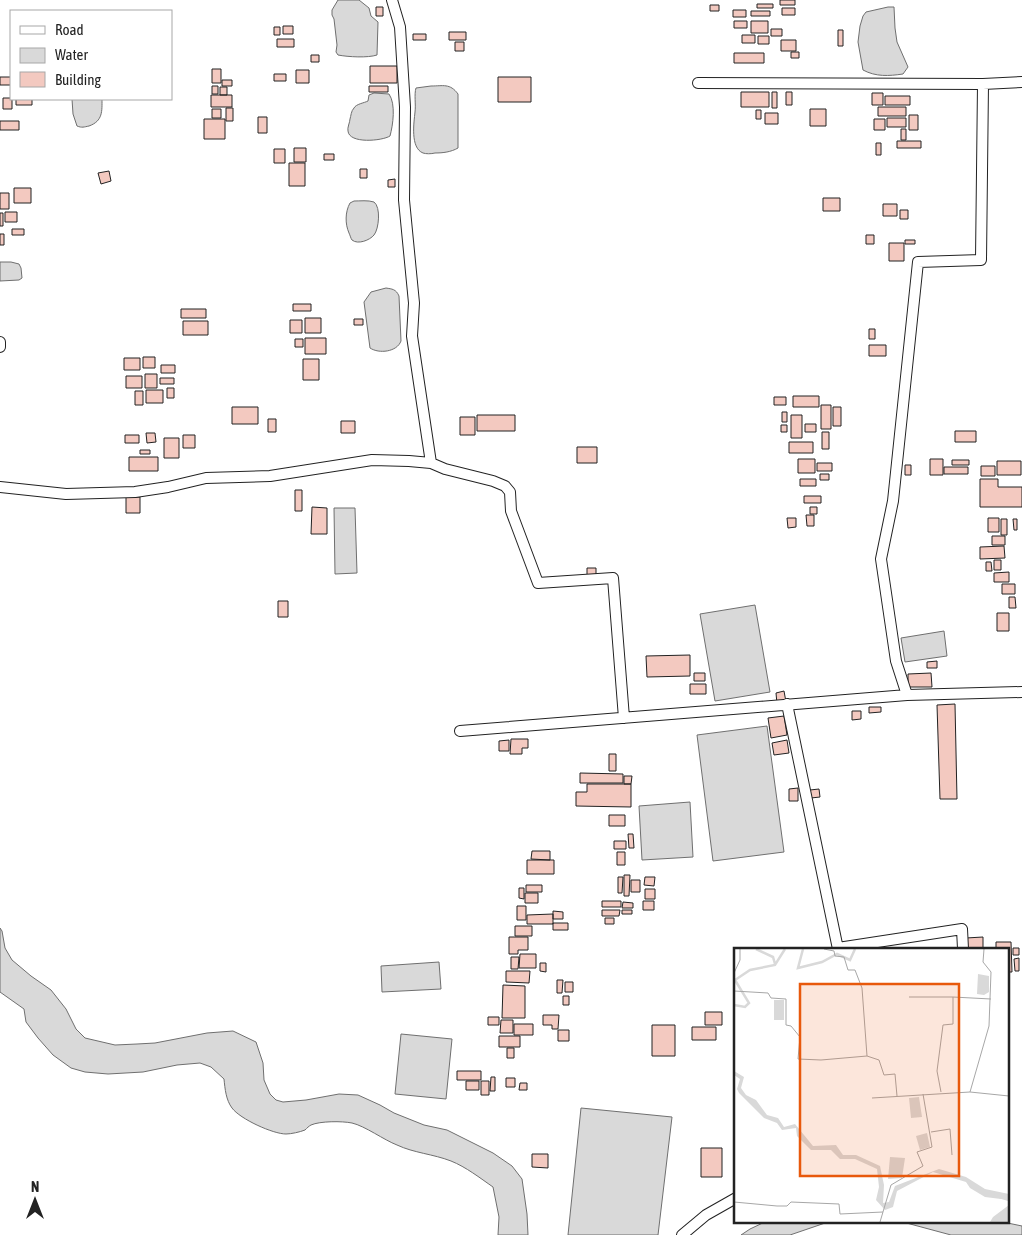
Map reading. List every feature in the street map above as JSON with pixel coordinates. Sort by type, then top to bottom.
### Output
[{"type":"street","points":[[392,0],[400,27],[405,107],[404,200],[414,303],[412,336],[431,464]]},
{"type":"street","points":[[698,83],[982,84],[1022,82]]},
{"type":"street","points":[[906,695],[896,661],[881,559],[894,501],[918,262],[981,260],[982,84]]},
{"type":"street","points":[[0,342],[0,347]]},
{"type":"street","points":[[0,487],[66,494],[135,492],[206,478],[270,476],[372,460],[409,461],[431,464],[493,481],[505,486],[510,492],[511,511],[538,583],[613,578],[624,718]]},
{"type":"street","points":[[460,731],[906,695],[1022,692]]},
{"type":"street","points":[[787,704],[838,948],[962,929],[963,948]]},
{"type":"street","points":[[682,1235],[706,1215],[734,1199]]},
{"type":"water","points":[[338,0],[359,0],[369,8],[371,16],[378,22],[377,55],[358,57],[338,55],[336,52],[337,45],[332,10]]},
{"type":"water","points":[[894,7],[897,42],[908,67],[903,74],[873,74],[863,70],[858,42],[860,26],[866,12]]},
{"type":"water","points":[[431,86],[449,87],[458,94],[458,148],[426,154],[419,150],[414,140],[415,93],[416,88]]},
{"type":"water","points":[[374,93],[389,94],[393,103],[390,136],[373,140],[354,138],[348,130],[352,111],[356,106],[368,101],[369,95]]},
{"type":"water","points":[[72,100],[102,100],[102,111],[94,124],[82,127],[77,126],[73,114]]},
{"type":"water","points":[[354,201],[374,202],[378,208],[376,232],[370,239],[361,242],[352,240],[347,226],[347,210],[350,203]]},
{"type":"water","points":[[0,262],[19,264],[22,278],[19,280],[0,281]]},
{"type":"water","points":[[386,288],[392,289],[399,296],[401,341],[392,350],[378,351],[370,348],[364,302],[371,292]]},
{"type":"water","points":[[334,508],[355,508],[357,573],[335,574]]},
{"type":"water","points":[[755,605],[770,692],[715,701],[700,614]]},
{"type":"water","points":[[944,631],[947,656],[905,662],[901,638]]},
{"type":"water","points":[[767,726],[784,852],[713,861],[697,735]]},
{"type":"water","points":[[690,802],[693,857],[642,860],[639,806]]},
{"type":"water","points":[[0,928],[5,948],[12,960],[51,990],[66,1009],[76,1029],[85,1038],[115,1045],[137,1044],[155,1043],[207,1033],[233,1031],[256,1042],[263,1063],[264,1080],[270,1094],[276,1100],[283,1102],[339,1094],[358,1095],[424,1125],[447,1130],[493,1153],[512,1166],[522,1179],[528,1235],[498,1235],[499,1217],[493,1187],[467,1169],[451,1161],[403,1148],[352,1123],[320,1123],[311,1125],[303,1131],[286,1134],[249,1121],[232,1108],[227,1098],[224,1079],[211,1067],[200,1063],[177,1065],[143,1072],[108,1074],[85,1072],[71,1068],[53,1055],[38,1038],[26,1022],[24,1009],[0,992]]},
{"type":"water","points":[[439,962],[441,989],[382,992],[381,966]]},
{"type":"water","points":[[401,1034],[452,1039],[446,1099],[395,1094]]},
{"type":"water","points":[[581,1108],[672,1117],[658,1235],[568,1235]]},
{"type":"water","points":[[765,1222],[828,1222],[790,1235],[741,1235]]},
{"type":"water","points":[[903,1222],[1003,1222],[1022,1226],[1022,1235],[951,1235]]},
{"type":"building","points":[[780,0],[795,0],[795,5],[780,5]]},
{"type":"building","points":[[757,4],[773,4],[773,8],[757,8]]},
{"type":"building","points":[[710,5],[719,5],[719,11],[710,11]]},
{"type":"building","points":[[376,7],[383,7],[383,16],[376,16]]},
{"type":"building","points":[[782,8],[795,8],[795,15],[782,15]]},
{"type":"building","points":[[733,10],[746,10],[746,17],[733,17]]},
{"type":"building","points":[[751,11],[770,11],[770,16],[751,16]]},
{"type":"building","points":[[734,21],[747,21],[747,28],[734,28]]},
{"type":"building","points":[[751,21],[768,21],[768,33],[751,33]]},
{"type":"building","points":[[283,26],[293,26],[293,34],[283,34]]},
{"type":"building","points":[[274,27],[280,27],[280,35],[274,35]]},
{"type":"building","points":[[771,29],[782,29],[782,36],[771,36]]},
{"type":"building","points":[[838,30],[843,30],[843,46],[838,46]]},
{"type":"building","points":[[449,32],[466,32],[466,40],[449,40]]},
{"type":"building","points":[[413,34],[426,34],[426,40],[413,40]]},
{"type":"building","points":[[742,35],[755,35],[755,43],[742,43]]},
{"type":"building","points":[[758,36],[769,36],[769,44],[758,44]]},
{"type":"building","points":[[277,39],[294,39],[294,47],[277,47]]},
{"type":"building","points":[[781,40],[796,40],[796,51],[781,51]]},
{"type":"building","points":[[455,42],[464,42],[464,51],[455,51]]},
{"type":"building","points":[[791,52],[799,52],[799,58],[791,58]]},
{"type":"building","points":[[734,53],[764,53],[764,63],[734,63]]},
{"type":"building","points":[[311,55],[319,55],[319,62],[311,62]]},
{"type":"building","points":[[370,66],[397,66],[397,83],[370,83]]},
{"type":"building","points":[[212,69],[221,69],[221,83],[212,83]]},
{"type":"building","points":[[296,70],[309,70],[309,83],[296,83]]},
{"type":"building","points":[[274,74],[286,74],[286,81],[274,81]]},
{"type":"building","points":[[0,77],[10,77],[10,85],[0,85]]},
{"type":"building","points":[[498,77],[531,77],[531,102],[498,102]]},
{"type":"building","points":[[222,80],[232,80],[232,86],[222,86]]},
{"type":"building","points":[[212,86],[218,86],[218,94],[212,94]]},
{"type":"building","points":[[369,86],[388,86],[388,92],[369,92]]},
{"type":"building","points":[[220,87],[227,87],[227,95],[220,95]]},
{"type":"building","points":[[741,92],[769,92],[769,107],[741,107]]},
{"type":"building","points":[[772,92],[777,92],[777,108],[772,108]]},
{"type":"building","points":[[786,92],[792,92],[792,105],[786,105]]},
{"type":"building","points":[[872,93],[883,93],[883,105],[872,105]]},
{"type":"building","points":[[211,95],[232,95],[232,107],[211,107]]},
{"type":"building","points":[[885,96],[910,96],[910,105],[885,105]]},
{"type":"building","points":[[3,98],[10,98],[12,100],[12,109],[3,109]]},
{"type":"building","points":[[16,100],[32,100],[32,105],[16,105]]},
{"type":"building","points":[[878,107],[906,107],[906,116],[878,116]]},
{"type":"building","points":[[226,108],[233,108],[233,121],[226,121]]},
{"type":"building","points":[[212,109],[221,109],[221,118],[212,118]]},
{"type":"building","points":[[810,109],[826,109],[826,126],[810,126]]},
{"type":"building","points":[[756,110],[761,110],[761,119],[756,119]]},
{"type":"building","points":[[765,113],[778,113],[778,124],[765,124]]},
{"type":"building","points":[[909,115],[918,115],[918,130],[909,130]]},
{"type":"building","points":[[258,117],[267,117],[267,133],[258,133]]},
{"type":"building","points":[[887,118],[906,118],[906,127],[887,127]]},
{"type":"building","points":[[204,119],[225,119],[225,139],[204,139]]},
{"type":"building","points":[[874,119],[885,119],[885,130],[874,130]]},
{"type":"building","points":[[0,121],[19,121],[19,130],[0,130]]},
{"type":"building","points":[[901,129],[906,129],[906,140],[901,140]]},
{"type":"building","points":[[897,141],[921,141],[921,148],[897,148]]},
{"type":"building","points":[[876,143],[881,143],[881,155],[876,155]]},
{"type":"building","points":[[294,148],[306,148],[306,162],[294,162]]},
{"type":"building","points":[[274,149],[285,149],[285,163],[274,163]]},
{"type":"building","points":[[324,154],[334,154],[334,160],[324,160]]},
{"type":"building","points":[[289,163],[305,163],[305,186],[289,186]]},
{"type":"building","points":[[360,169],[367,169],[367,178],[360,178]]},
{"type":"building","points":[[109,171],[111,181],[101,184],[98,173]]},
{"type":"building","points":[[395,179],[395,187],[388,187],[388,180]]},
{"type":"building","points":[[14,188],[31,188],[31,203],[14,203]]},
{"type":"building","points":[[0,193],[9,193],[9,209],[0,209]]},
{"type":"building","points":[[823,198],[840,198],[840,211],[823,211]]},
{"type":"building","points":[[883,204],[897,204],[897,216],[883,216]]},
{"type":"building","points":[[900,210],[908,210],[908,219],[900,219]]},
{"type":"building","points":[[5,212],[17,212],[17,222],[5,222]]},
{"type":"building","points":[[0,213],[3,213],[3,226],[0,226]]},
{"type":"building","points":[[12,229],[24,229],[24,235],[12,235]]},
{"type":"building","points":[[0,234],[4,234],[4,245],[0,245]]},
{"type":"building","points":[[866,235],[874,235],[874,244],[866,244]]},
{"type":"building","points":[[905,240],[915,240],[915,244],[905,244]]},
{"type":"building","points":[[889,243],[904,243],[904,261],[889,261]]},
{"type":"building","points":[[293,304],[311,304],[311,311],[293,311]]},
{"type":"building","points":[[181,309],[206,309],[206,318],[181,318]]},
{"type":"building","points":[[305,318],[321,318],[321,333],[305,333]]},
{"type":"building","points":[[354,319],[363,319],[363,325],[354,325]]},
{"type":"building","points":[[290,320],[302,320],[302,333],[290,333]]},
{"type":"building","points":[[183,321],[208,321],[208,335],[183,335]]},
{"type":"building","points":[[869,329],[875,329],[875,339],[869,339]]},
{"type":"building","points":[[305,338],[326,338],[326,354],[305,354]]},
{"type":"building","points":[[295,339],[303,339],[303,347],[295,347]]},
{"type":"building","points":[[869,345],[886,345],[886,356],[869,356]]},
{"type":"building","points":[[143,357],[155,357],[155,368],[143,368]]},
{"type":"building","points":[[124,358],[140,358],[140,370],[124,370]]},
{"type":"building","points":[[303,359],[319,359],[319,380],[303,380]]},
{"type":"building","points":[[161,365],[175,365],[175,373],[161,373]]},
{"type":"building","points":[[145,374],[157,374],[157,388],[145,388]]},
{"type":"building","points":[[126,376],[142,376],[142,388],[126,388]]},
{"type":"building","points":[[160,378],[174,378],[174,384],[160,384]]},
{"type":"building","points":[[167,388],[174,388],[174,398],[167,398]]},
{"type":"building","points":[[146,390],[163,390],[163,403],[146,403]]},
{"type":"building","points":[[135,391],[143,391],[143,405],[135,405]]},
{"type":"building","points":[[793,396],[819,396],[819,407],[793,407]]},
{"type":"building","points":[[774,397],[786,397],[786,405],[774,405]]},
{"type":"building","points":[[821,405],[831,405],[831,429],[821,429]]},
{"type":"building","points":[[232,407],[258,407],[258,424],[232,424]]},
{"type":"building","points":[[833,407],[841,407],[841,426],[833,426]]},
{"type":"building","points":[[782,412],[787,412],[787,422],[782,422]]},
{"type":"building","points":[[477,415],[515,415],[515,431],[477,431]]},
{"type":"building","points":[[791,415],[802,415],[802,438],[791,438]]},
{"type":"building","points":[[460,417],[475,417],[475,435],[460,435]]},
{"type":"building","points":[[268,419],[276,419],[276,432],[268,432]]},
{"type":"building","points":[[341,421],[355,421],[355,433],[341,433]]},
{"type":"building","points":[[805,424],[816,424],[816,432],[805,432]]},
{"type":"building","points":[[781,425],[787,425],[787,432],[781,432]]},
{"type":"building","points":[[955,431],[976,431],[976,442],[955,442]]},
{"type":"building","points":[[822,432],[829,432],[829,449],[822,449]]},
{"type":"building","points":[[146,433],[155,433],[156,442],[147,443]]},
{"type":"building","points":[[125,435],[139,435],[139,443],[125,443]]},
{"type":"building","points":[[183,435],[195,435],[195,448],[183,448]]},
{"type":"building","points":[[164,438],[179,438],[179,458],[164,458]]},
{"type":"building","points":[[789,442],[813,442],[813,453],[789,453]]},
{"type":"building","points":[[577,447],[597,447],[597,463],[577,463]]},
{"type":"building","points":[[140,450],[150,450],[150,454],[140,454]]},
{"type":"building","points":[[129,457],[158,457],[158,471],[129,471]]},
{"type":"building","points":[[798,459],[815,459],[815,473],[798,473]]},
{"type":"building","points":[[930,459],[943,459],[943,475],[930,475]]},
{"type":"building","points":[[952,460],[969,460],[969,465],[952,465]]},
{"type":"building","points":[[997,461],[1021,461],[1021,475],[997,475]]},
{"type":"building","points":[[817,463],[832,463],[832,471],[817,471]]},
{"type":"building","points":[[905,465],[911,465],[911,475],[905,475]]},
{"type":"building","points":[[981,466],[995,466],[995,476],[981,476]]},
{"type":"building","points":[[944,467],[968,467],[968,474],[944,474]]},
{"type":"building","points":[[820,474],[829,474],[829,480],[820,480]]},
{"type":"building","points":[[800,479],[816,479],[816,486],[800,486]]},
{"type":"building","points":[[980,479],[998,479],[998,487],[1022,487],[1022,507],[980,507]]},
{"type":"building","points":[[295,490],[302,490],[302,511],[295,511]]},
{"type":"building","points":[[804,496],[821,496],[821,503],[804,503]]},
{"type":"building","points":[[126,497],[140,497],[140,513],[126,513]]},
{"type":"building","points":[[312,507],[327,508],[327,534],[311,534]]},
{"type":"building","points":[[810,507],[817,507],[817,514],[810,514]]},
{"type":"building","points":[[806,515],[814,515],[814,526],[807,526]]},
{"type":"building","points":[[787,518],[796,518],[796,527],[788,528]]},
{"type":"building","points":[[988,518],[999,518],[999,532],[988,532]]},
{"type":"building","points":[[1001,519],[1007,519],[1007,535],[1001,535]]},
{"type":"building","points":[[1013,519],[1017,519],[1017,530],[1014,530]]},
{"type":"building","points":[[992,536],[1005,536],[1005,545],[992,545]]},
{"type":"building","points":[[1004,546],[1005,558],[980,559],[980,547]]},
{"type":"building","points":[[994,560],[1001,560],[1001,570],[994,570]]},
{"type":"building","points":[[986,562],[991,562],[992,571],[986,571]]},
{"type":"building","points":[[587,568],[596,568],[596,576],[587,576]]},
{"type":"building","points":[[1009,572],[1009,582],[994,582],[994,573]]},
{"type":"building","points":[[1002,584],[1015,584],[1015,594],[1002,594]]},
{"type":"building","points":[[1009,597],[1015,597],[1016,608],[1009,608]]},
{"type":"building","points":[[278,601],[288,601],[288,617],[278,617]]},
{"type":"building","points":[[997,613],[1009,613],[1009,631],[997,631]]},
{"type":"building","points":[[690,655],[690,676],[647,677],[646,656]]},
{"type":"building","points":[[937,661],[937,668],[927,668],[927,662]]},
{"type":"building","points":[[694,673],[705,673],[705,681],[694,681]]},
{"type":"building","points":[[931,673],[932,687],[908,687],[908,674]]},
{"type":"building","points":[[690,684],[706,684],[706,694],[690,694]]},
{"type":"building","points":[[784,691],[786,702],[777,704],[776,693]]},
{"type":"building","points":[[955,704],[957,799],[940,799],[937,705]]},
{"type":"building","points":[[869,707],[881,707],[881,712],[869,713]]},
{"type":"building","points":[[852,711],[861,711],[861,719],[852,720]]},
{"type":"building","points":[[784,716],[787,735],[771,738],[768,718]]},
{"type":"building","points":[[511,739],[528,739],[528,748],[522,748],[522,754],[510,754]]},
{"type":"building","points":[[509,740],[509,751],[499,751],[499,741]]},
{"type":"building","points":[[787,740],[789,753],[774,755],[772,743]]},
{"type":"building","points":[[609,754],[616,754],[616,771],[609,771]]},
{"type":"building","points":[[580,773],[623,774],[623,783],[580,783]]},
{"type":"building","points":[[624,776],[632,776],[631,784],[624,784]]},
{"type":"building","points":[[587,784],[631,784],[631,807],[576,806],[576,792],[587,792]]},
{"type":"building","points":[[798,788],[798,801],[789,801],[789,789]]},
{"type":"building","points":[[819,789],[820,797],[811,798],[810,790]]},
{"type":"building","points":[[609,815],[625,815],[625,826],[609,826]]},
{"type":"building","points":[[628,834],[633,834],[634,848],[629,848]]},
{"type":"building","points":[[614,841],[626,841],[626,849],[614,849]]},
{"type":"building","points":[[532,851],[550,851],[550,860],[531,859]]},
{"type":"building","points":[[617,852],[625,852],[625,865],[617,865]]},
{"type":"building","points":[[527,860],[554,860],[554,874],[527,874]]},
{"type":"building","points":[[624,875],[630,875],[629,896],[624,896]]},
{"type":"building","points":[[618,877],[623,877],[622,893],[618,893]]},
{"type":"building","points":[[645,877],[655,877],[654,886],[644,885]]},
{"type":"building","points":[[631,880],[640,880],[640,892],[631,892]]},
{"type":"building","points":[[526,885],[542,885],[542,892],[526,892]]},
{"type":"building","points":[[519,888],[524,888],[524,899],[519,898]]},
{"type":"building","points":[[645,889],[655,889],[655,899],[645,899]]},
{"type":"building","points":[[525,893],[538,893],[538,903],[525,903]]},
{"type":"building","points":[[602,901],[621,901],[621,907],[602,907]]},
{"type":"building","points":[[643,901],[654,901],[654,910],[643,910]]},
{"type":"building","points":[[623,902],[633,903],[633,908],[622,908]]},
{"type":"building","points":[[517,906],[526,906],[526,920],[517,920]]},
{"type":"building","points":[[602,910],[620,910],[619,916],[602,916]]},
{"type":"building","points":[[622,910],[632,910],[632,914],[622,914]]},
{"type":"building","points":[[553,911],[563,912],[563,919],[553,919]]},
{"type":"building","points":[[553,914],[553,924],[527,924],[527,915]]},
{"type":"building","points":[[605,918],[614,918],[614,924],[605,924]]},
{"type":"building","points":[[553,923],[568,923],[568,930],[553,930]]},
{"type":"building","points":[[515,926],[532,926],[532,936],[515,936]]},
{"type":"building","points":[[509,937],[528,937],[528,950],[518,950],[518,954],[509,954]]},
{"type":"building","points":[[983,937],[983,948],[966,948],[966,938]]},
{"type":"building","points":[[996,942],[1011,942],[1012,972],[1010,972],[1010,948],[996,948]]},
{"type":"building","points":[[1013,948],[1019,948],[1019,955],[1013,955]]},
{"type":"building","points":[[520,954],[536,954],[536,968],[519,968]]},
{"type":"building","points":[[511,957],[519,957],[518,969],[511,969]]},
{"type":"building","points":[[1019,958],[1019,971],[1015,971],[1014,959]]},
{"type":"building","points":[[540,963],[546,963],[546,972],[540,971]]},
{"type":"building","points":[[506,971],[530,971],[529,983],[506,982]]},
{"type":"building","points":[[557,980],[563,980],[562,993],[557,993]]},
{"type":"building","points":[[565,982],[573,982],[573,992],[565,992]]},
{"type":"building","points":[[503,985],[525,986],[525,1018],[502,1018]]},
{"type":"building","points":[[563,996],[569,996],[569,1005],[563,1005]]},
{"type":"building","points":[[705,1012],[722,1012],[722,1025],[705,1025]]},
{"type":"building","points":[[543,1015],[559,1015],[558,1029],[552,1029],[552,1025],[543,1025]]},
{"type":"building","points":[[488,1017],[499,1017],[499,1025],[488,1025]]},
{"type":"building","points":[[501,1020],[513,1020],[513,1033],[500,1033]]},
{"type":"building","points":[[514,1024],[533,1024],[533,1035],[514,1035]]},
{"type":"building","points":[[652,1025],[675,1025],[675,1056],[652,1056]]},
{"type":"building","points":[[692,1027],[716,1027],[716,1040],[692,1040]]},
{"type":"building","points":[[558,1030],[569,1030],[569,1041],[558,1041]]},
{"type":"building","points":[[499,1036],[520,1036],[520,1047],[499,1047]]},
{"type":"building","points":[[507,1048],[514,1048],[514,1058],[507,1058]]},
{"type":"building","points":[[457,1071],[481,1071],[481,1080],[457,1080]]},
{"type":"building","points":[[491,1077],[495,1077],[495,1091],[490,1091]]},
{"type":"building","points":[[506,1078],[515,1078],[515,1087],[506,1087]]},
{"type":"building","points":[[466,1081],[479,1081],[479,1090],[466,1090]]},
{"type":"building","points":[[481,1081],[489,1081],[489,1095],[481,1095]]},
{"type":"building","points":[[520,1083],[527,1083],[527,1090],[519,1090]]},
{"type":"building","points":[[701,1148],[722,1148],[722,1177],[701,1177]]},
{"type":"building","points":[[532,1154],[548,1154],[548,1168],[532,1167]]}]
